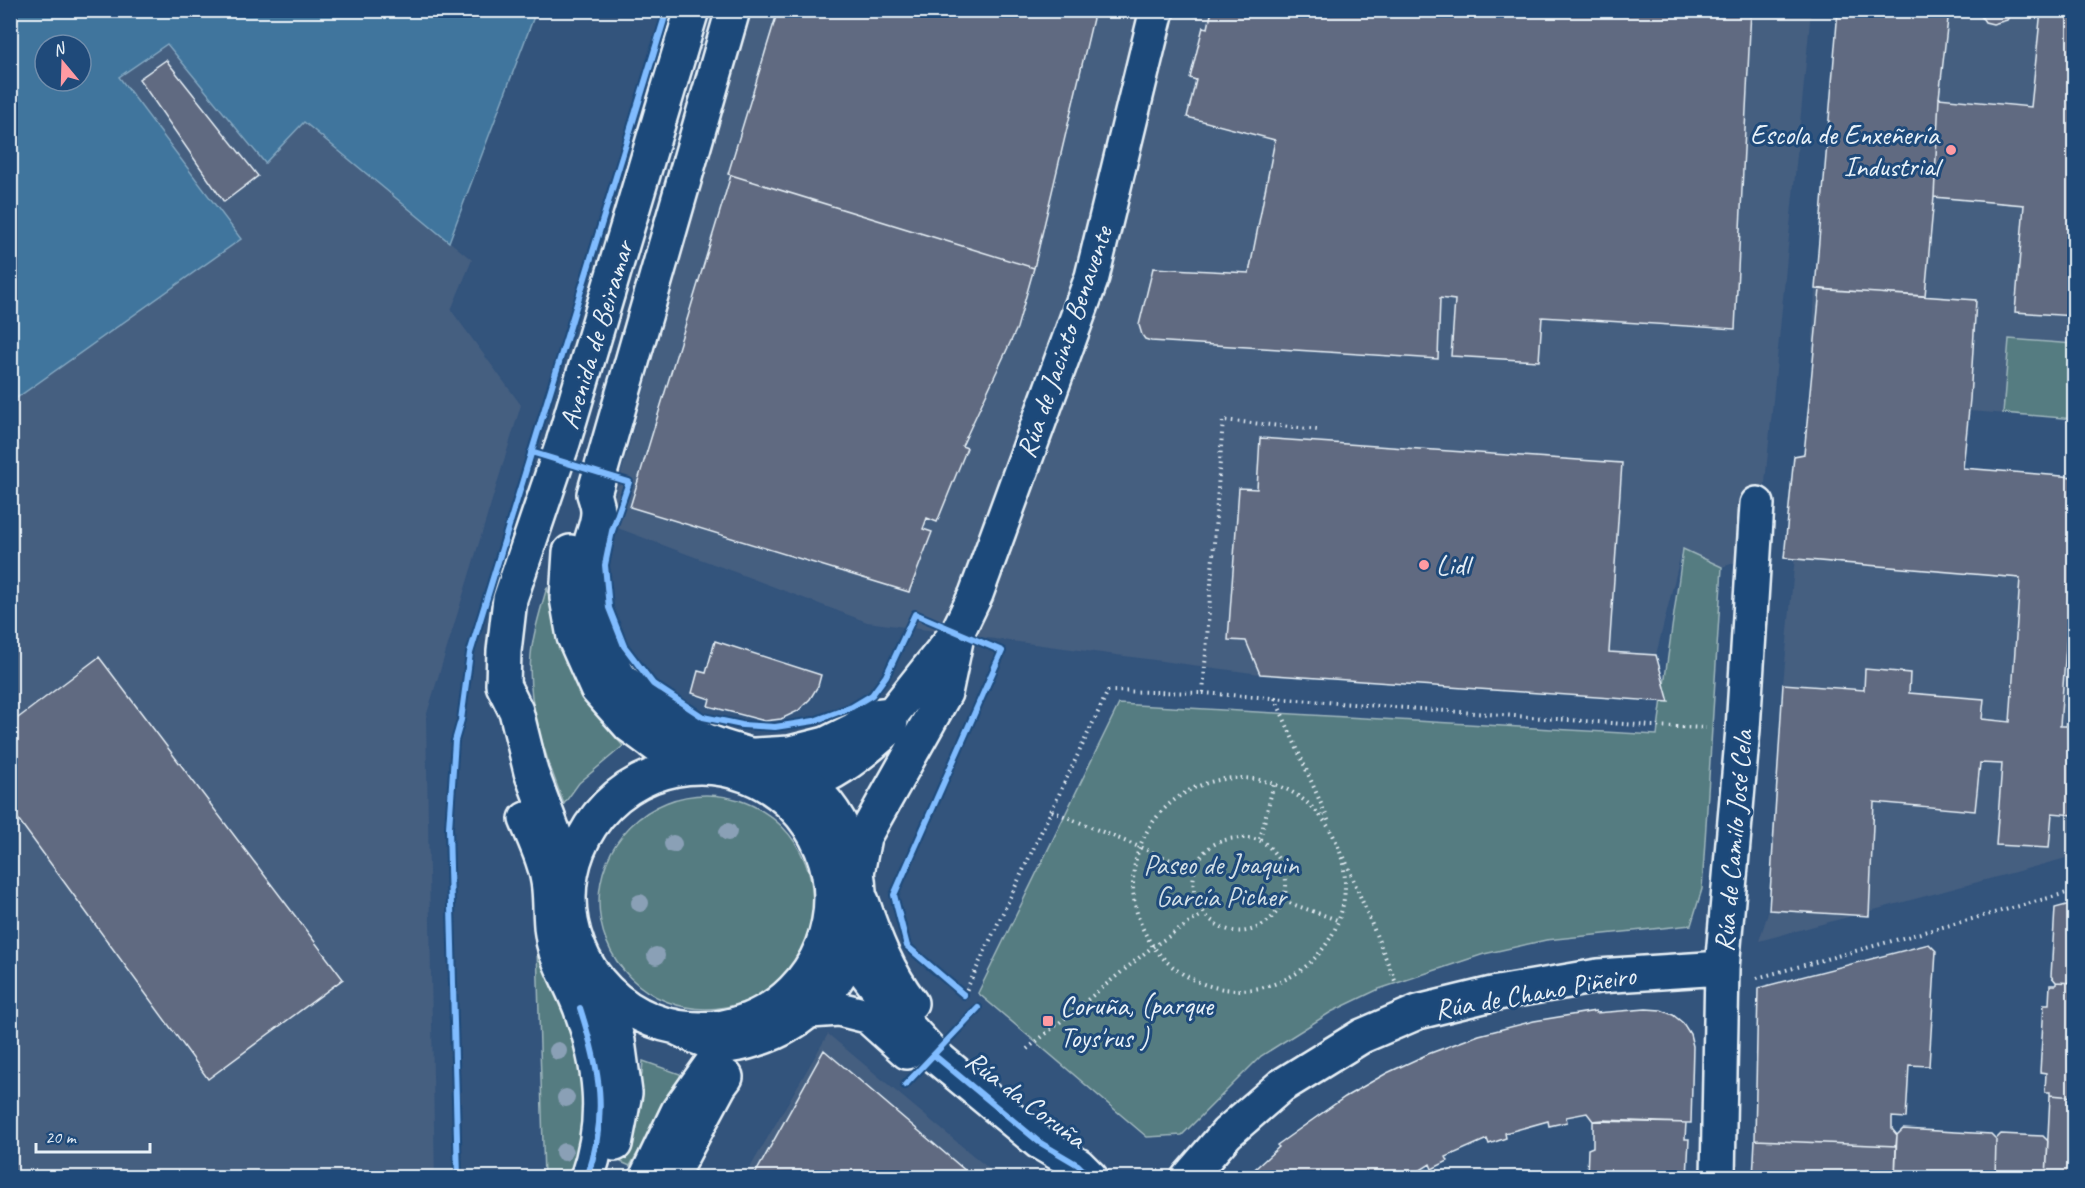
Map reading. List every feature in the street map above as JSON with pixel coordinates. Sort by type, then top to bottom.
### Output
[{"type":"main road","name":"Avenida de Beiramar","points":[[574,859],[558,844],[531,772],[516,711],[503,686],[504,651],[510,599],[563,443],[692,10]]},
{"type":"main road","name":"Avenida de Beiramar","points":[[734,10],[594,494],[598,511],[588,555],[588,583],[595,622],[618,675],[662,717],[761,770]]},
{"type":"main road","name":"Rúa de Jacinto Benavente","points":[[810,1011],[826,994],[850,954],[858,927],[864,837],[945,693],[958,632],[976,594],[1092,278],[1157,10]]},
{"type":"main road","name":"Avenida de Beiramar","points":[[594,494],[579,507],[568,557],[567,598],[574,637],[597,689],[630,726],[686,767]]},
{"type":"main road","name":"Rúa de Camilo José Cela","points":[[1718,1178],[1722,968],[1743,729],[1757,504]]},
{"type":"main road","name":"Rúa de Jacinto Benavente","points":[[761,770],[786,787],[807,784],[862,754],[890,728],[892,714],[958,632]]},
{"type":"main road","points":[[503,686],[495,708],[501,734],[519,800],[545,868],[549,888],[550,929],[556,953],[580,1008],[594,1050],[599,1077],[601,1102],[599,1130],[594,1159],[587,1178]]},
{"type":"main road","points":[[726,1046],[696,1038],[672,1026],[645,1017],[620,1002],[599,982],[581,955],[571,924],[568,892],[574,859],[586,832],[605,807],[629,788],[656,774],[686,767],[714,767],[742,773],[761,770],[790,753],[826,744],[854,730],[874,716],[892,714]]},
{"type":"main road","points":[[670,1178],[720,1085],[756,1028],[770,1008],[787,996],[808,972],[822,945],[830,914],[831,884],[824,854],[811,827],[761,770]]},
{"type":"main road","points":[[807,784],[823,799],[839,820],[850,843],[874,936],[904,994],[930,1027],[934,1055]]},
{"type":"main road","name":"Rúa da Coruña","points":[[830,914],[837,935],[850,954],[900,1018],[934,1055],[1039,1142],[1078,1165],[1091,1178]]},
{"type":"main road","name":"Rúa de Chano Piñeiro","points":[[1188,1178],[1227,1133],[1281,1086],[1362,1036],[1418,1012],[1492,994],[1598,976],[1722,968]]},
{"type":"main road","points":[[599,982],[618,1041],[626,1093],[615,1146],[604,1178]]},
{"type":"main road","name":"Rúa da Coruña","points":[[810,1011],[838,1009],[867,1016],[908,1053],[934,1055]]},
{"type":"main road","points":[[672,1026],[699,1029],[787,1026],[810,1011]]},
{"type":"main road","points":[[646,1178],[678,1111],[726,1046],[756,1028]]},
{"type":"path","points":[[1203,693],[1223,420],[1318,430]]},
{"type":"path","points":[[964,995],[1108,691],[1203,693],[1651,726],[1708,728]]},
{"type":"path","points":[[1275,698],[1400,992]]},
{"type":"path","points":[[1237,777],[1274,783],[1302,798],[1325,820],[1340,849],[1346,881],[1340,921],[1319,955],[1294,976],[1260,989],[1216,988],[1183,975],[1151,948],[1134,898],[1132,878],[1139,847],[1155,818],[1179,796],[1209,782],[1237,777]]},
{"type":"path","points":[[1260,839],[1274,783]]},
{"type":"path","points":[[1052,811],[1195,870]]},
{"type":"path","points":[[1260,839],[1283,864],[1287,882],[1284,901],[1275,915],[1265,924],[1250,930],[1232,931],[1218,926],[1203,914],[1195,899],[1193,886],[1195,870],[1202,855],[1209,848],[1224,840],[1260,839]]},
{"type":"path","points":[[1722,968],[1746,981],[2074,891]]},
{"type":"path","points":[[1284,901],[1340,921]]},
{"type":"path","points":[[1027,1049],[1151,948],[1203,914]]},
{"type":"shaded area","points":[[11,10],[536,10],[449,242],[304,122],[265,163],[167,44],[119,77],[241,239],[11,402]]},
{"type":"shaded area","points":[[750,11],[1811,11],[1758,555],[1722,567],[1682,550],[1656,655],[1669,702],[1260,674],[867,622],[607,524]]},
{"type":"shaded area","points":[[1838,11],[2074,11],[2074,419],[1969,411],[1963,468],[2074,477],[2074,856],[1759,941],[1769,910],[1783,684],[1810,396],[1815,289]]},
{"type":"shaded area","points":[[167,43],[265,163],[304,122],[472,260],[451,310],[521,405],[426,717],[435,1177],[11,1177],[10,402],[240,239],[119,77]]},
{"type":"shaded area","points":[[828,1034],[910,1103],[999,1177],[744,1178]]},
{"type":"green space","points":[[2009,339],[2074,344],[2074,419],[2003,413]]},
{"type":"green space","name":"Paseo de Joaquin García Picher","points":[[1683,549],[1722,567],[1702,889],[1691,925],[1546,940],[1484,954],[1379,989],[1331,1012],[1261,1056],[1182,1135],[1147,1137],[978,993],[1119,704],[1657,735]]},
{"type":"green space","points":[[547,587],[558,638],[571,674],[587,702],[623,746],[579,783],[564,804],[534,713],[530,675],[532,646]]},
{"type":"green space","points":[[706,795],[727,797],[747,803],[782,826],[805,861],[811,881],[813,902],[811,923],[805,943],[782,978],[747,1001],[727,1007],[706,1009],[685,1007],[665,1001],[630,978],[607,943],[601,923],[599,902],[601,881],[607,861],[630,826],[665,803],[685,797]]},
{"type":"green space","points":[[537,948],[571,1026],[590,1114],[573,1177],[544,1177]]},
{"type":"green space","points":[[643,1061],[680,1074],[681,1078],[630,1166],[621,1162],[638,1099]]},
{"type":"building","points":[[778,10],[1095,10],[1034,268],[728,174]]},
{"type":"building","points":[[1212,10],[1751,10],[1735,329],[1542,317],[1539,361],[1451,356],[1455,300],[1440,298],[1438,359],[1145,339],[1139,325],[1153,268],[1249,273],[1275,140],[1187,117],[1196,80],[1190,78],[1203,27],[1208,28]]},
{"type":"building","points":[[1838,10],[1949,10],[1939,98],[1934,197],[1925,296],[1815,289]]},
{"type":"building","points":[[1977,10],[2013,10],[2007,20],[1993,24],[1985,22]]},
{"type":"building","points":[[2041,10],[2074,10],[2074,316],[2015,312],[2024,205],[1934,197],[1939,98],[2031,107]]},
{"type":"building","points":[[166,60],[258,176],[224,202],[139,79]]},
{"type":"building","points":[[731,175],[1034,268],[1017,328],[962,446],[967,448],[937,522],[927,518],[923,529],[932,532],[909,592],[630,507]]},
{"type":"building","points":[[1820,289],[1976,300],[1963,468],[2074,477],[2074,581],[2071,580],[2060,726],[2067,726],[2067,712],[2074,710],[2074,815],[2052,813],[2049,848],[1996,845],[2002,764],[1980,763],[1975,811],[1874,802],[1869,916],[1769,910],[1783,684],[1864,690],[1865,669],[1910,673],[1909,693],[1984,699],[1982,719],[2010,722],[2020,578],[1784,558],[1794,456],[1804,454]]},
{"type":"building","name":"Lidl","points":[[1260,438],[1622,463],[1609,652],[1656,655],[1669,702],[1260,674],[1246,641],[1228,640],[1239,488],[1257,489]]},
{"type":"building","points":[[715,641],[821,675],[818,686],[810,699],[798,711],[781,719],[765,721],[708,706],[710,699],[692,693],[698,671],[706,673]]},
{"type":"building","points":[[99,657],[343,979],[208,1079],[10,808],[10,724]]},
{"type":"building","points":[[2074,903],[2074,983],[2056,982],[2051,976],[2055,908]]},
{"type":"building","points":[[1929,944],[1936,951],[1929,1066],[1909,1065],[1906,1118],[1892,1117],[1892,1129],[1897,1135],[1896,1146],[1755,1140],[1758,988]]},
{"type":"building","points":[[2056,982],[2074,983],[2074,1097],[2050,1095],[2050,1092],[2045,1092],[2046,1073],[2040,1072],[2044,1004],[2049,1004],[2050,985],[2056,985]]},
{"type":"building","points":[[1661,1010],[1673,1015],[1683,1023],[1690,1034],[1693,1046],[1691,1123],[1593,1121],[1587,1113],[1566,1117],[1567,1122],[1549,1126],[1548,1121],[1505,1133],[1506,1138],[1489,1144],[1487,1139],[1446,1157],[1448,1161],[1432,1169],[1430,1164],[1408,1178],[1245,1178],[1279,1147],[1277,1145],[1345,1097],[1387,1073],[1428,1054],[1479,1035],[1534,1021],[1596,1011],[1596,1013]]},
{"type":"building","points":[[824,1050],[974,1178],[753,1178]]},
{"type":"building","points":[[2050,1095],[2074,1097],[2074,1178],[2046,1178]]},
{"type":"building","points":[[1593,1121],[1686,1123],[1685,1139],[1689,1139],[1687,1178],[1587,1178],[1588,1149],[1593,1147]]},
{"type":"building","points":[[1903,1129],[1991,1134],[1996,1139],[1995,1178],[1895,1178],[1897,1135]]},
{"type":"building","points":[[2001,1134],[2043,1136],[2048,1141],[2046,1178],[1995,1178],[1996,1139]]},
{"type":"building","points":[[1755,1140],[1896,1146],[1895,1178],[1753,1178]]},
{"type":"cycle path","points":[[458,1178],[449,828],[455,741],[461,720],[470,653],[667,10]]},
{"type":"cycle path","points":[[531,452],[629,482],[612,531],[605,565],[609,608],[624,646],[653,684],[703,717],[742,725],[775,727],[814,721],[852,707],[872,695],[886,676],[915,614],[1002,651],[894,895],[907,946],[964,995]]},
{"type":"cycle path","points":[[580,1008],[597,1072],[600,1112],[594,1155],[587,1178]]},
{"type":"cycle path","points":[[905,1085],[978,1008]]},
{"type":"cycle path","points":[[934,1055],[1039,1142],[1078,1165],[1091,1178]]},
{"type":"place","name":"Escola de Enxeñería Industrial","points":[[1951,150]]},
{"type":"place","name":"Lidl","points":[[1424,565]]},
{"type":"place","name":"Coruña, (parque Toys'rus )","points":[[1048,1021]]}]
